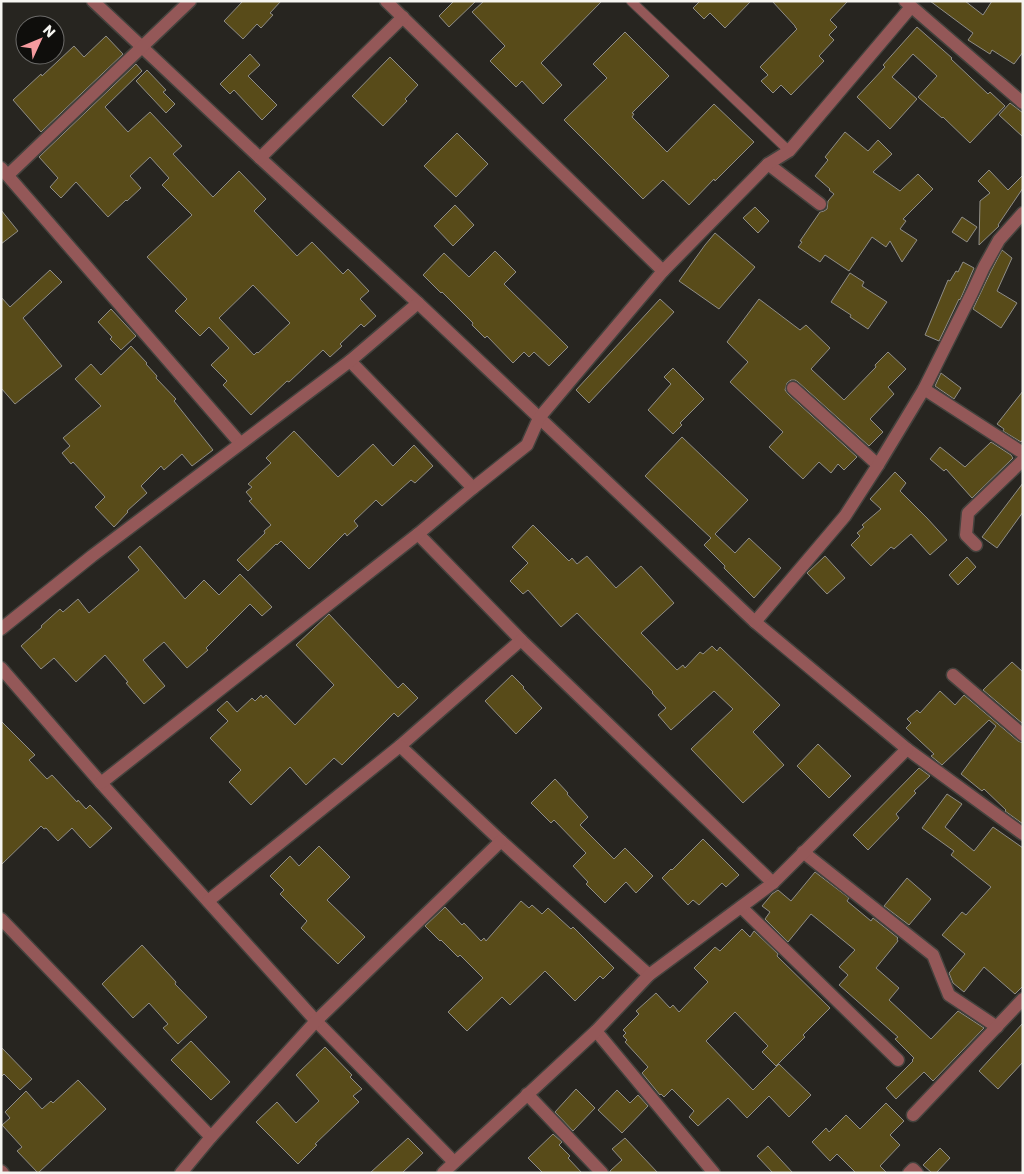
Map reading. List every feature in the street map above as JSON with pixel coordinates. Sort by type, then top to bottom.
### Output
[{"type":"street","points":[[93,1],[418,303],[755,622],[907,748],[1021,827]]},
{"type":"street","points":[[190,1],[5,171],[240,443]]},
{"type":"street","points":[[386,1],[662,271]]},
{"type":"street","points":[[101,783],[418,534],[527,445],[539,418],[662,271],[768,164],[789,151],[908,4],[1023,103]]},
{"type":"street","points":[[260,158],[403,17]]},
{"type":"street","points":[[768,164],[820,204]]},
{"type":"street","points":[[755,622],[845,516],[924,390],[984,266],[999,240],[1023,213]]},
{"type":"street","points":[[1,629],[92,556],[350,361],[418,303]]},
{"type":"street","points":[[350,361],[473,488]]},
{"type":"street","points":[[793,388],[878,464]]},
{"type":"street","points":[[924,390],[1023,453]]},
{"type":"street","points":[[976,545],[966,535],[968,513],[1023,460]]},
{"type":"street","points":[[418,534],[521,640],[773,883]]},
{"type":"street","points":[[208,901],[400,746],[521,640]]},
{"type":"street","points":[[1,668],[101,783],[316,1021],[454,1162]]},
{"type":"street","points":[[953,675],[1023,735]]},
{"type":"street","points":[[400,746],[501,841],[649,975]]},
{"type":"street","points":[[443,1173],[596,1030],[649,975],[773,883],[907,748]]},
{"type":"street","points":[[181,1173],[316,1021],[501,841]]},
{"type":"street","points":[[803,852],[933,955],[949,995],[997,1027]]},
{"type":"street","points":[[741,907],[898,1060]]},
{"type":"street","points":[[1,919],[211,1137]]},
{"type":"street","points":[[913,1115],[1023,1000]]},
{"type":"street","points":[[596,1030],[714,1173]]},
{"type":"street","points":[[527,1094],[602,1173]]},
{"type":"street","points":[[909,1173],[912,1169],[917,1173]]},
{"type":"lane","points":[[631,1],[789,151]]},
{"type":"building","points":[[243,1],[281,1],[270,13],[273,15],[261,28],[257,24],[243,39],[224,21]]},
{"type":"building","points":[[454,1],[476,1],[449,27],[439,16]]},
{"type":"building","points":[[484,1],[602,1],[541,63],[562,85],[543,104],[522,81],[516,87],[490,61],[505,46],[472,12]]},
{"type":"building","points":[[698,1],[751,1],[725,28],[710,13],[704,19],[693,8]]},
{"type":"building","points":[[772,1],[848,1],[830,20],[837,27],[829,35],[834,40],[819,56],[824,61],[791,95],[781,85],[773,93],[761,81],[768,75],[760,67],[797,29]]},
{"type":"building","points":[[930,1],[965,1],[983,15],[992,1],[1023,1],[1023,52],[1014,64],[992,50],[990,54],[968,40],[973,33]]},
{"type":"building","points":[[917,27],[988,94],[990,92],[1005,106],[970,143],[943,117],[918,97],[937,76],[913,54],[892,77],[917,99],[890,129],[857,97],[885,67],[883,65]]},
{"type":"building","points":[[625,32],[669,76],[632,113],[634,114],[632,117],[667,152],[714,104],[754,142],[689,205],[663,180],[643,199],[564,120],[607,78],[593,64]]},
{"type":"building","points":[[106,36],[123,54],[41,132],[13,100],[54,65],[65,65],[65,54],[74,46],[84,57]]},
{"type":"building","points":[[250,54],[260,65],[248,76],[277,105],[262,120],[234,90],[230,94],[220,84]]},
{"type":"building","points":[[390,57],[418,85],[405,99],[407,101],[383,126],[352,96]]},
{"type":"building","points":[[136,64],[142,71],[105,107],[128,132],[150,112],[182,146],[173,154],[213,197],[239,171],[266,199],[254,211],[297,256],[312,242],[343,274],[348,269],[369,291],[360,299],[376,316],[364,327],[361,324],[340,344],[342,346],[330,357],[323,350],[251,415],[223,385],[227,381],[211,365],[229,348],[209,327],[200,336],[175,311],[187,299],[147,257],[192,215],[162,185],[169,178],[150,157],[130,176],[141,188],[108,217],[76,182],[61,198],[50,187],[58,178],[39,157]],"holes":[[[253,285],[290,323],[254,355],[219,318]]]},
{"type":"building","points":[[147,70],[166,90],[163,92],[175,104],[166,113],[136,81]]},
{"type":"building","points":[[1010,103],[1023,113],[1023,137],[999,115]]},
{"type":"building","points":[[845,132],[868,151],[878,140],[892,154],[873,172],[900,191],[918,174],[933,189],[903,219],[906,221],[900,229],[917,240],[902,262],[890,241],[886,247],[872,237],[849,271],[825,255],[820,262],[798,247],[820,212],[827,209],[828,201],[834,194],[815,176],[828,160],[825,157]]},
{"type":"building","points":[[457,133],[488,164],[456,197],[424,166]]},
{"type":"building","points":[[989,170],[1008,190],[1023,175],[1023,188],[999,226],[979,245],[980,201],[990,193],[978,181]]},
{"type":"building","points":[[455,205],[474,225],[453,246],[434,226]]},
{"type":"building","points":[[755,207],[769,221],[758,233],[743,218]]},
{"type":"building","points":[[1,210],[18,231],[1,244]]},
{"type":"building","points":[[962,217],[977,227],[967,242],[952,232]]},
{"type":"building","points":[[715,233],[755,267],[719,309],[679,281]]},
{"type":"building","points":[[1002,250],[1012,258],[997,291],[1017,303],[1001,328],[973,309]]},
{"type":"building","points":[[495,251],[516,272],[504,284],[568,347],[549,366],[534,352],[529,357],[524,352],[513,363],[487,336],[485,338],[472,325],[473,323],[423,275],[444,253],[469,277]]},
{"type":"building","points":[[963,262],[974,268],[939,341],[925,335],[948,280],[950,281],[956,271],[958,272]]},
{"type":"building","points":[[50,270],[62,282],[23,318],[62,366],[15,404],[1,388],[1,297],[10,307]]},
{"type":"building","points":[[850,273],[864,282],[862,286],[887,302],[868,329],[831,302]]},
{"type":"building","points":[[660,299],[674,312],[589,403],[576,390]]},
{"type":"building","points":[[759,299],[800,330],[806,325],[830,348],[811,369],[844,400],[888,352],[906,369],[888,387],[894,394],[870,419],[883,432],[869,446],[798,382],[791,380],[787,383],[785,390],[788,394],[857,457],[844,470],[838,464],[831,473],[819,462],[803,479],[769,447],[783,432],[730,382],[748,362],[727,342]]},
{"type":"building","points":[[111,309],[136,336],[121,350],[110,339],[112,337],[98,322]]},
{"type":"building","points":[[131,346],[147,363],[157,376],[156,378],[176,399],[174,401],[213,450],[192,466],[182,454],[164,470],[161,466],[141,486],[147,493],[127,511],[114,527],[95,507],[105,497],[73,462],[71,464],[62,453],[70,446],[63,438],[101,406],[75,379],[91,364],[101,375]]},
{"type":"building","points":[[673,368],[704,399],[680,423],[682,425],[673,434],[648,410],[671,384],[664,377]]},
{"type":"building","points":[[941,373],[961,388],[954,399],[935,386]]},
{"type":"building","points":[[1023,391],[1023,439],[1021,442],[1003,431],[1004,429],[997,424]]},
{"type":"building","points":[[294,431],[338,477],[373,444],[393,466],[414,445],[433,466],[415,483],[411,480],[382,506],[376,500],[354,521],[358,526],[347,536],[345,533],[309,569],[281,541],[248,571],[237,560],[271,525],[249,501],[252,499],[246,492],[252,487],[248,484],[271,463],[266,458]]},
{"type":"building","points":[[682,437],[748,500],[715,534],[735,553],[749,538],[781,568],[754,598],[704,545],[711,538],[645,476]]},
{"type":"building","points":[[991,442],[1013,458],[972,498],[946,469],[944,471],[930,459],[940,447],[965,467]]},
{"type":"building","points":[[895,472],[906,483],[900,491],[947,540],[930,555],[911,534],[894,549],[891,547],[871,566],[851,545],[860,536],[857,533],[864,527],[862,525],[881,509],[870,499]]},
{"type":"building","points":[[1023,483],[1023,512],[997,548],[982,537]]},
{"type":"building","points":[[533,525],[569,561],[572,558],[577,564],[587,556],[616,588],[641,566],[674,603],[641,633],[677,670],[683,665],[685,668],[700,652],[703,654],[712,646],[717,651],[720,647],[780,705],[753,732],[784,765],[743,803],[691,749],[733,709],[714,691],[671,730],[658,715],[666,708],[577,613],[561,627],[528,590],[523,594],[510,581],[528,563],[512,547]]},
{"type":"building","points":[[140,546],[185,599],[204,580],[219,595],[240,574],[272,607],[262,616],[250,604],[206,648],[208,650],[187,668],[164,642],[143,660],[165,686],[144,704],[105,655],[76,682],[54,658],[41,669],[21,646],[60,609],[63,612],[78,599],[89,613],[139,570],[128,557]]},
{"type":"building","points":[[825,556],[845,578],[827,594],[807,573]]},
{"type":"building","points":[[967,557],[976,567],[958,585],[949,575]]},
{"type":"building","points":[[329,614],[398,688],[403,683],[418,698],[398,717],[394,713],[342,765],[334,758],[306,785],[290,767],[251,805],[229,782],[241,770],[210,738],[228,721],[217,710],[227,701],[237,712],[252,698],[255,701],[261,695],[263,698],[266,695],[295,725],[334,685],[296,645]]},
{"type":"building","points":[[1012,662],[1023,672],[1023,724],[983,690]]},
{"type":"building","points":[[512,675],[542,708],[516,734],[485,701]]},
{"type":"building","points":[[940,691],[955,705],[964,695],[1018,741],[1023,743],[1023,824],[1005,811],[984,789],[982,791],[961,774],[996,726],[989,720],[942,765],[931,756],[934,754],[906,728],[911,723],[907,719],[917,710],[920,713]]},
{"type":"building","points":[[1,721],[35,755],[29,760],[47,779],[52,775],[77,802],[78,800],[86,809],[90,805],[112,828],[90,848],[72,828],[58,841],[46,828],[44,829],[41,826],[1,865]]},
{"type":"building","points":[[818,744],[851,776],[829,798],[797,766]]},
{"type":"building","points":[[919,768],[930,776],[914,791],[916,793],[896,814],[899,818],[868,850],[853,835]]},
{"type":"building","points":[[555,779],[588,817],[580,825],[614,859],[625,848],[653,876],[636,893],[626,882],[605,903],[586,884],[588,882],[573,866],[586,853],[554,820],[551,823],[531,803]]},
{"type":"building","points":[[947,794],[962,804],[945,827],[974,851],[993,827],[1023,848],[1023,986],[1015,994],[984,967],[964,992],[953,983],[949,973],[965,954],[942,935],[962,912],[966,915],[991,887],[951,855],[954,851],[922,828]]},
{"type":"building","points":[[703,839],[739,875],[726,887],[722,883],[699,905],[693,900],[688,905],[662,878]]},
{"type":"building","points":[[319,846],[350,877],[327,900],[365,937],[338,964],[301,928],[307,921],[280,894],[284,890],[270,876],[290,856],[299,866]]},
{"type":"building","points":[[815,872],[849,898],[847,901],[871,921],[873,918],[898,938],[898,941],[876,968],[899,988],[889,1000],[931,1039],[958,1011],[984,1028],[933,1081],[924,1072],[896,1099],[886,1088],[914,1058],[895,1039],[898,1037],[839,985],[848,975],[839,967],[855,950],[811,914],[788,942],[765,919],[770,912],[762,906],[772,894],[778,890],[791,901]]},
{"type":"building","points":[[907,878],[931,899],[909,925],[884,906]]},
{"type":"building","points":[[521,901],[529,908],[532,905],[542,914],[548,908],[571,929],[573,927],[614,968],[603,979],[600,976],[575,1001],[545,971],[510,1005],[502,997],[467,1031],[448,1012],[483,978],[460,955],[458,957],[425,926],[445,907],[481,941],[484,938],[486,941]]},
{"type":"building","points":[[742,929],[750,937],[754,931],[830,1008],[776,1066],[762,1052],[768,1046],[735,1012],[706,1041],[753,1090],[779,1064],[811,1095],[789,1117],[769,1096],[747,1118],[728,1098],[698,1126],[689,1117],[694,1111],[672,1089],[664,1097],[660,1095],[642,1073],[648,1067],[625,1042],[627,1040],[623,1036],[626,1033],[623,1030],[639,1014],[636,1011],[656,993],[670,1008],[673,1005],[679,1012],[708,982],[694,968],[715,947],[720,951]]},
{"type":"building","points":[[142,945],[176,982],[175,984],[207,1017],[178,1044],[163,1028],[168,1024],[149,1003],[133,1018],[102,984]]},
{"type":"building","points":[[1023,1023],[1023,1062],[998,1089],[979,1071]]},
{"type":"building","points":[[191,1041],[230,1082],[211,1100],[171,1060]]},
{"type":"building","points":[[1,1047],[32,1079],[20,1090],[4,1074],[1,1077]]},
{"type":"building","points":[[325,1047],[352,1075],[350,1077],[362,1089],[353,1096],[359,1102],[315,1144],[317,1145],[298,1164],[256,1122],[277,1102],[296,1123],[319,1101],[296,1075]]},
{"type":"building","points":[[78,1080],[106,1109],[38,1173],[17,1151],[22,1147],[2,1125],[10,1118],[5,1112],[26,1091],[42,1109],[51,1101],[53,1103]]},
{"type":"building","points":[[576,1089],[595,1108],[573,1131],[555,1112]]},
{"type":"building","points":[[617,1090],[630,1103],[638,1095],[648,1106],[622,1133],[598,1110]]},
{"type":"building","points":[[886,1103],[904,1121],[890,1135],[900,1145],[880,1166],[887,1173],[856,1173],[837,1154],[830,1161],[812,1142],[826,1128],[829,1132],[846,1115],[860,1129]]},
{"type":"building","points":[[553,1134],[562,1142],[559,1145],[570,1156],[568,1158],[582,1173],[543,1173],[528,1158]]},
{"type":"building","points":[[408,1138],[423,1153],[402,1173],[370,1173]]},
{"type":"building","points":[[625,1138],[658,1173],[610,1173],[622,1160],[612,1149]]},
{"type":"building","points":[[768,1146],[793,1173],[773,1173],[757,1156]]},
{"type":"building","points":[[940,1148],[950,1158],[936,1173],[932,1173],[923,1165]]}]
